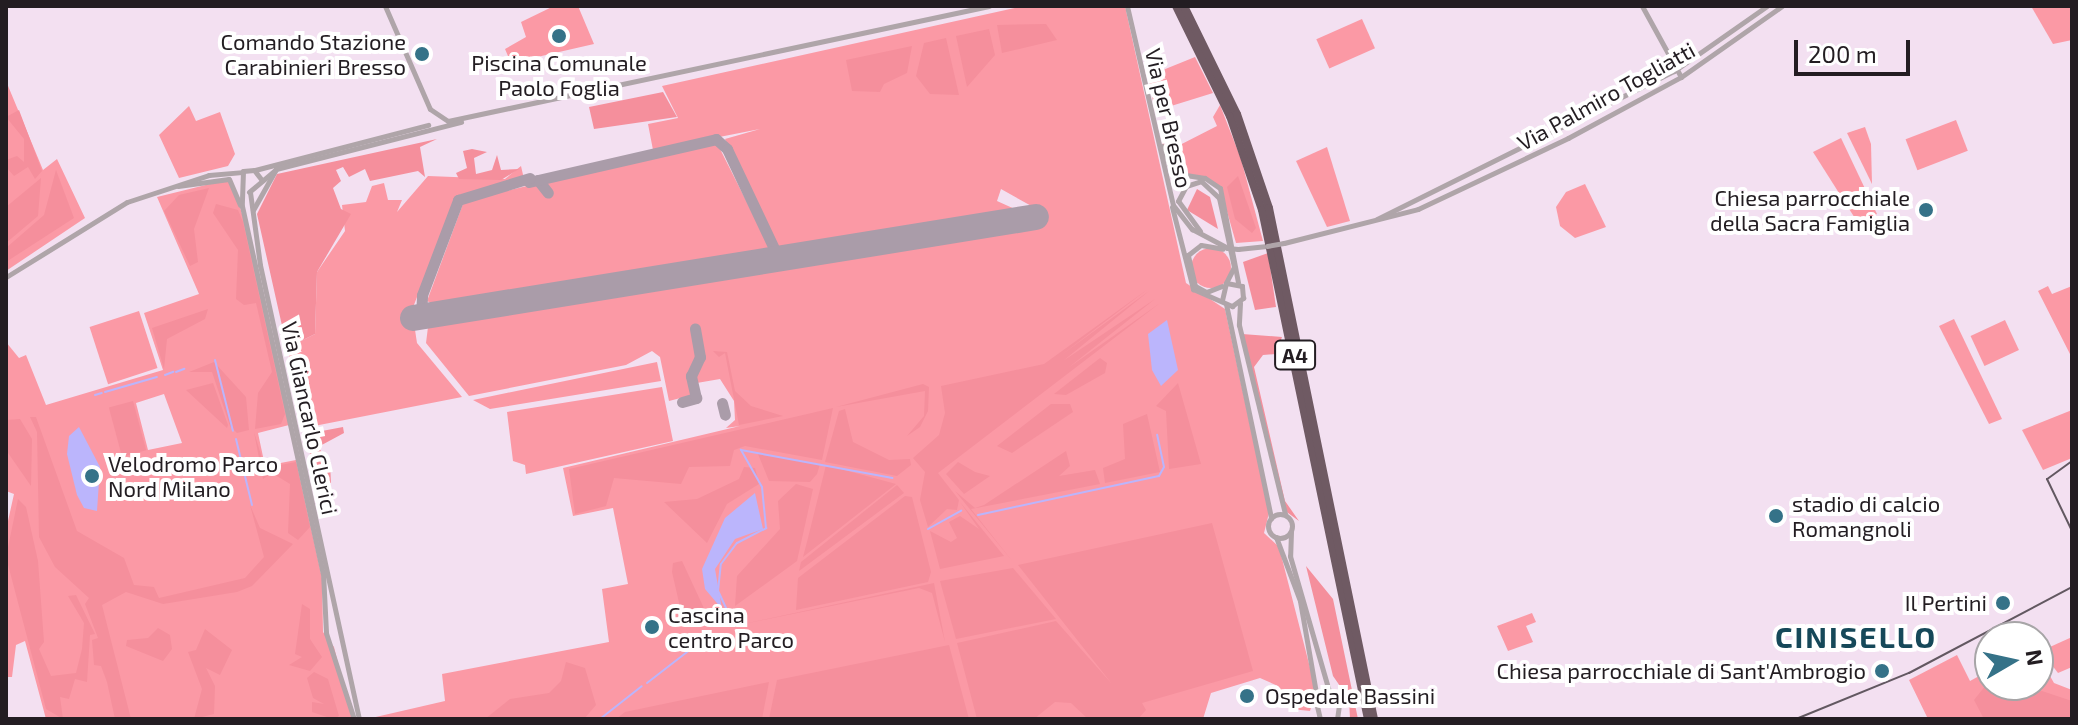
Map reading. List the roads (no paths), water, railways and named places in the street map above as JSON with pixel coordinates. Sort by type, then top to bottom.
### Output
[{"type":"highway","name":"A4","points":[[1176,6],[1230,116],[1262,210],[1368,719]]},
{"type":"highway","name":"A4","points":[[1184,6],[1237,114],[1273,223],[1374,719]]},
{"type":"street","points":[[385,6],[430,109],[443,128]]},
{"type":"street","points":[[242,188],[250,192],[261,179],[276,169],[435,133],[472,118],[989,6]]},
{"type":"street","name":"Via per Bresso","points":[[1127,6],[1170,197],[1192,229],[1227,248],[1238,249],[1284,243],[1397,214]]},
{"type":"street","points":[[1642,6],[1681,77]]},
{"type":"street","name":"Via Palmiro Togliatti","points":[[1397,214],[1676,69],[1767,6]]},
{"type":"street","name":"Via Palmiro Togliatti","points":[[1397,214],[1480,180],[1681,77],[1779,7]]},
{"type":"street","points":[[430,109],[428,123],[435,133]]},
{"type":"street","points":[[6,277],[95,217],[169,186],[209,175],[240,176],[439,118],[472,118]]},
{"type":"street","points":[[1155,130],[1173,173],[1210,180],[1220,188],[1238,283],[1244,292],[1239,325],[1291,532],[1290,556],[1331,698],[1339,705],[1337,719]]},
{"type":"street","points":[[249,221],[253,203],[276,169]]},
{"type":"street","points":[[254,170],[261,179]]},
{"type":"street","name":"Via Giancarlo Clerici","points":[[240,176],[340,635]]},
{"type":"street","name":"Via Giancarlo Clerici","points":[[169,186],[231,180],[249,221],[330,638]]},
{"type":"street","points":[[1227,248],[1182,213],[1179,197],[1189,184],[1208,183],[1218,194],[1234,267],[1224,284],[1224,302],[1271,518],[1269,530],[1276,537],[1300,601],[1320,719]]},
{"type":"street","name":"Via Giancarlo Clerici","points":[[249,221],[250,192]]},
{"type":"street","points":[[1170,197],[1190,286],[1224,302],[1240,303]]},
{"type":"street","points":[[1227,248],[1201,245],[1188,255],[1198,289],[1238,283]]},
{"type":"street","points":[[1271,518],[1285,514]]},
{"type":"street","points":[[1276,537],[1291,532]]},
{"type":"street","points":[[329,623],[337,623]]},
{"type":"street","points":[[340,635],[357,719],[330,638],[340,635]]},
{"type":"street","points":[[1318,704],[1331,698]]},
{"type":"waterway","points":[[215,360],[233,431]]},
{"type":"waterway","points":[[176,372],[184,369]]},
{"type":"waterway","points":[[165,375],[173,372]]},
{"type":"waterway","points":[[105,392],[157,377]]},
{"type":"waterway","points":[[95,395],[102,393]]},
{"type":"waterway","points":[[978,515],[1159,476],[1164,467],[1157,435]]},
{"type":"waterway","points":[[236,439],[252,505]]},
{"type":"waterway","points":[[741,450],[892,478]]},
{"type":"waterway","points":[[727,610],[718,591],[721,564],[737,543],[766,528],[762,487],[741,450]]},
{"type":"waterway","points":[[928,529],[961,511]]},
{"type":"waterway","points":[[647,683],[700,642]]},
{"type":"waterway","points":[[600,719],[642,686]]},
{"type":"tram line","points":[[2072,461],[2047,479],[2072,531]]},
{"type":"tram line","points":[[1796,719],[1909,673],[2072,587]]},
{"type":"place","name":"Piscina Comunale Paolo Foglia","points":[[559,36]]},
{"type":"place","name":"Comando Stazione Carabinieri Bresso","points":[[422,54]]},
{"type":"place","name":"Chiesa parrocchiale della Sacra Famiglia","points":[[1926,210]]},
{"type":"place","name":"Velodromo Parco Nord Milano","points":[[92,476]]},
{"type":"place","name":"stadio di calcio Romangnoli","points":[[1776,516]]},
{"type":"place","name":"Il Pertini","points":[[2003,603]]},
{"type":"place","name":"Cascina centro Parco","points":[[652,627]]},
{"type":"place","name":"Chiesa parrocchiale di Sant'Ambrogio","points":[[1882,671]]},
{"type":"place","name":"Ospedale Bassini","points":[[1247,696]]},
{"type":"district","name":"CINISELLO","points":[[1856,636]]}]
